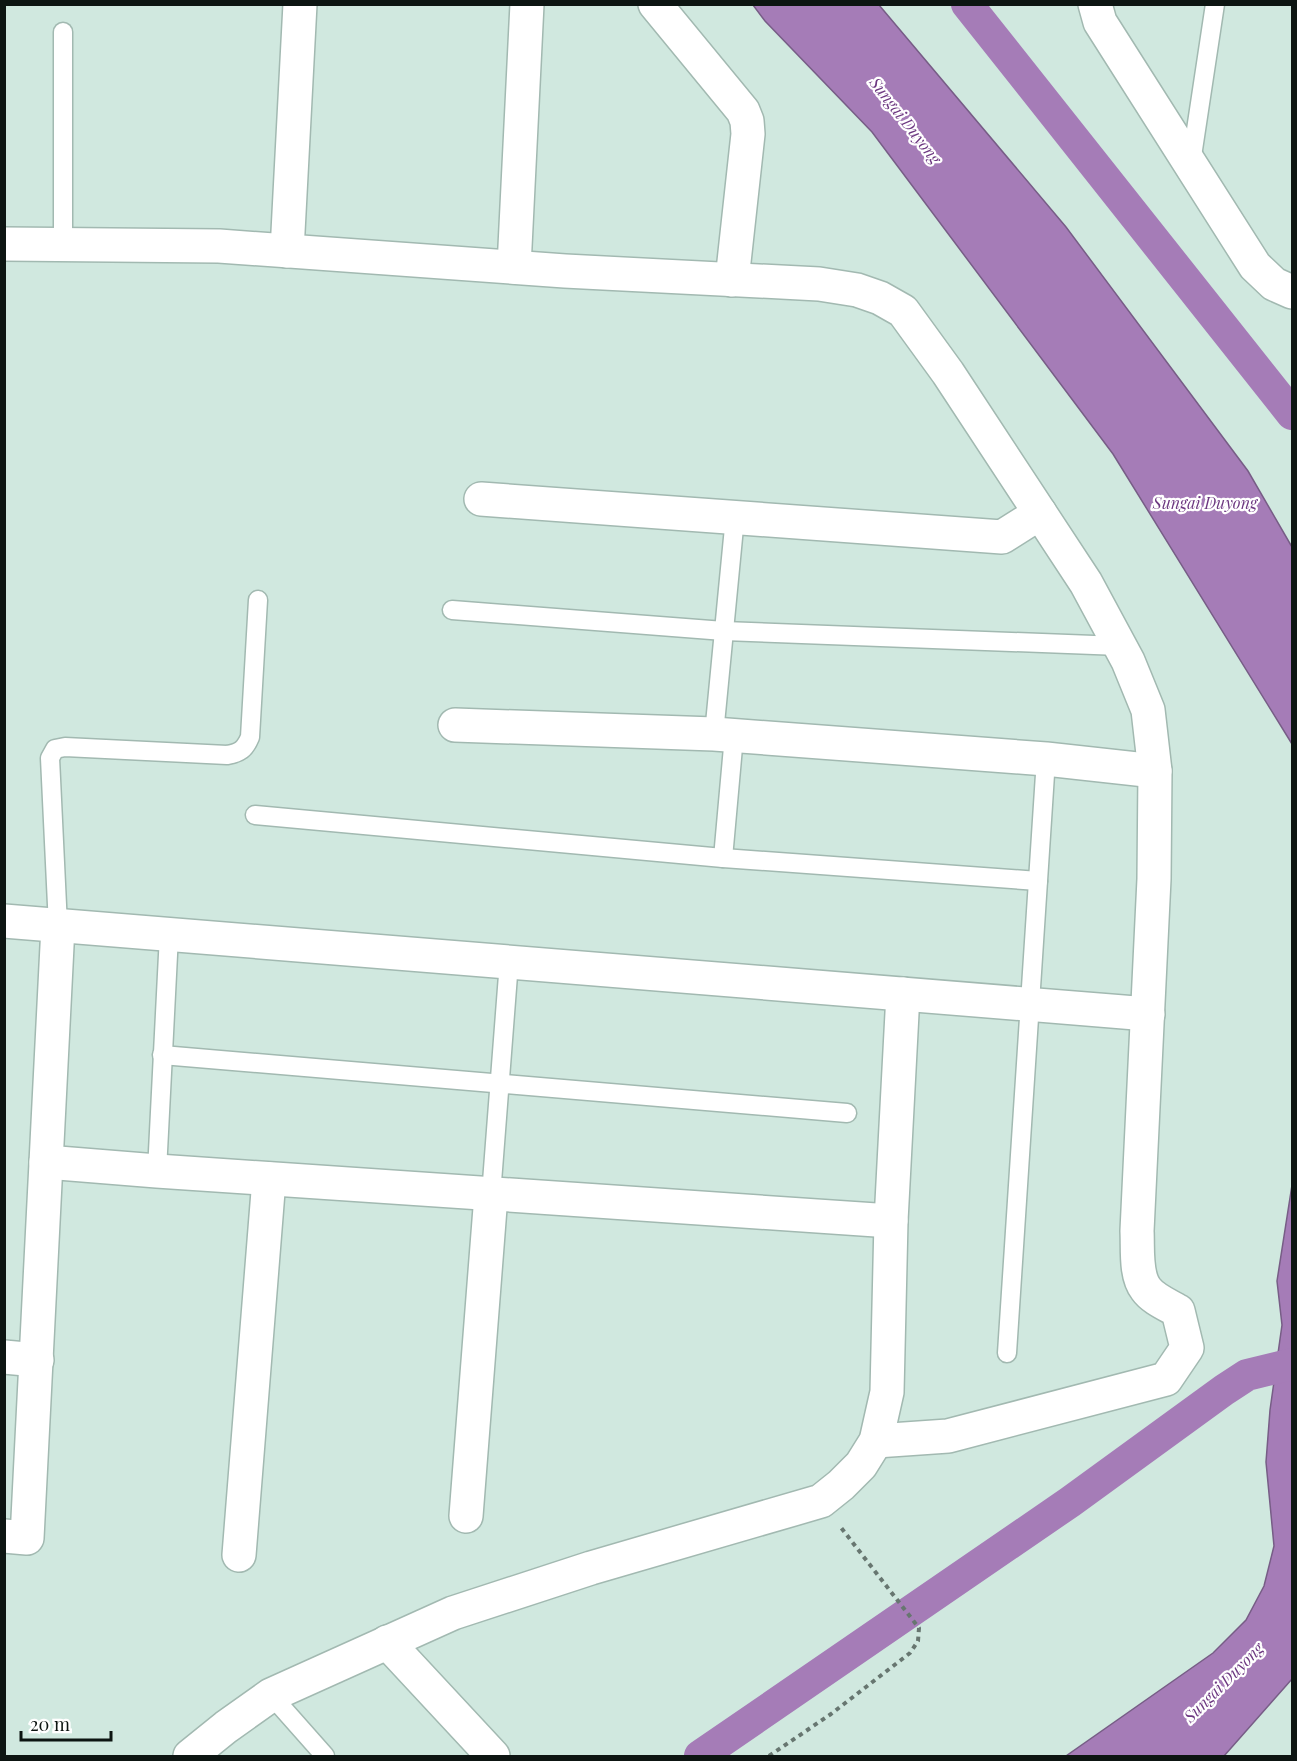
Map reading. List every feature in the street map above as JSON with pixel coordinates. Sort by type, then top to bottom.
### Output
[{"type":"street","points":[[288,251],[300,4]]},
{"type":"street","points":[[514,267],[527,4]]},
{"type":"street","points":[[655,4],[743,111],[747,121],[748,134],[732,280]]},
{"type":"street","points":[[1095,4],[1100,22],[1255,266],[1274,284],[1293,292]]},
{"type":"street","points":[[4,244],[219,246],[514,267],[819,285],[857,290],[880,298],[903,311],[948,373],[1086,583],[1120,646],[1148,710],[1155,771],[1154,879],[1137,1231],[1140,1278],[1152,1295],[1178,1311],[1187,1348],[1166,1379],[948,1436],[876,1441]]},
{"type":"street","points":[[481,498],[1002,537],[1040,513]]},
{"type":"street","points":[[455,725],[724,735],[1046,759],[1155,771]]},
{"type":"street","points":[[4,921],[1148,1014]]},
{"type":"street","points":[[4,1536],[27,1538],[57,926]]},
{"type":"street","points":[[190,1756],[271,1695],[453,1613],[522,1589],[821,1501],[861,1465],[876,1441],[887,1392],[891,1221],[903,994]]},
{"type":"street","points":[[46,1162],[491,1195],[891,1221]]},
{"type":"street","points":[[239,1555],[270,1179]]},
{"type":"street","points":[[466,1516],[491,1195]]},
{"type":"street","points":[[4,1357],[37,1360]]},
{"type":"street","points":[[387,1642],[494,1756]]},
{"type":"lane","points":[[1191,166],[1215,4]]},
{"type":"lane","points":[[63,32],[63,244]]},
{"type":"lane","points":[[723,858],[724,632],[735,517]]},
{"type":"lane","points":[[57,926],[50,758],[55,749],[64,747],[238,753],[245,747],[250,737],[258,600]]},
{"type":"lane","points":[[452,610],[724,632],[1120,646]]},
{"type":"lane","points":[[1007,1353],[1046,759]]},
{"type":"lane","points":[[255,815],[723,858],[1038,881]]},
{"type":"lane","points":[[157,1171],[169,935]]},
{"type":"lane","points":[[491,1195],[509,962]]},
{"type":"lane","points":[[162,1055],[847,1113]]},
{"type":"lane","points":[[271,1695],[325,1756]]},
{"type":"path","points":[[769,1756],[831,1714],[910,1653],[918,1641],[919,1628],[821,1501]]},
{"type":"water","name":"Sungai Duyong","points":[[753,5],[879,5],[1066,227],[1248,471],[1292,547],[1292,744],[1113,454],[872,132],[765,21]]},
{"type":"water","name":"Sungai Duyong","points":[[1292,1185],[1292,1679],[1224,1756],[1066,1756],[1213,1653],[1246,1620],[1264,1586],[1274,1546],[1266,1462],[1270,1410],[1282,1325],[1277,1281]]},
{"type":"waterway","points":[[967,4],[1292,414]]},
{"type":"waterway","points":[[700,1756],[1070,1502],[1224,1390],[1247,1375],[1292,1364]]}]
